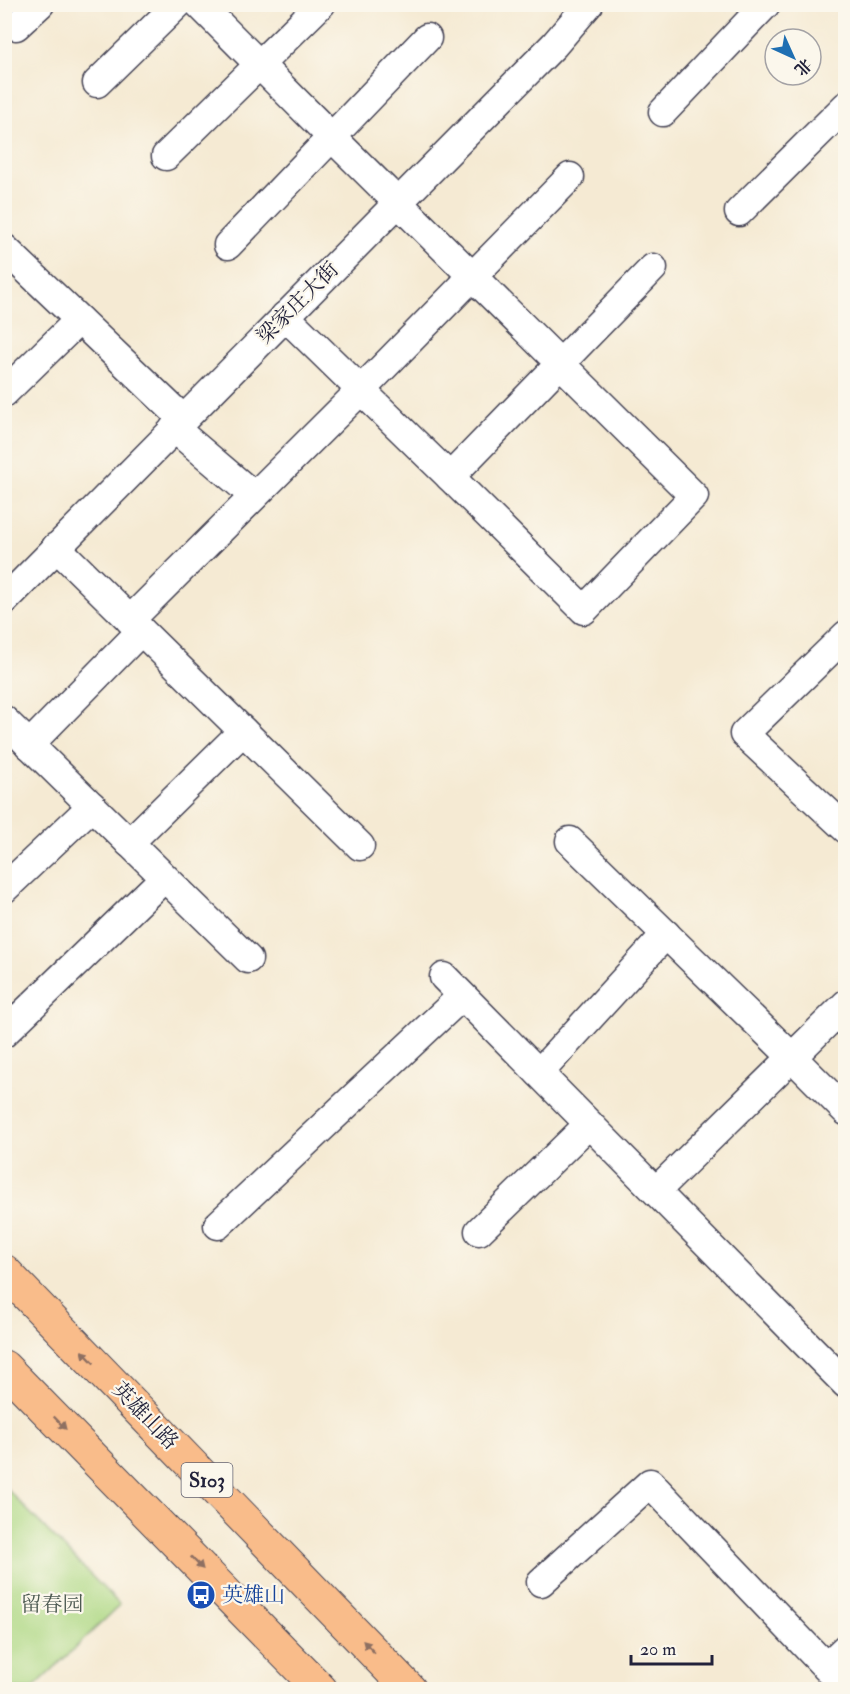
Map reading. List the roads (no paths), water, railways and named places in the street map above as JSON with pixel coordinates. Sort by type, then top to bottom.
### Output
[{"type":"main road","name":"英雄山路","points":[[4,1271],[410,1689]]},
{"type":"main road","points":[[4,1367],[321,1689]]},
{"type":"street","points":[[16,26],[40,4]]},
{"type":"street","points":[[97,83],[178,4]]},
{"type":"street","points":[[199,4],[472,278],[694,496],[584,610],[285,316]]},
{"type":"street","points":[[166,156],[321,4]]},
{"type":"street","name":"梁家庄大街","points":[[4,601],[554,45],[589,4]]},
{"type":"street","points":[[663,112],[766,4]]},
{"type":"street","points":[[228,245],[330,136],[427,38]]},
{"type":"street","points":[[739,212],[846,106]]},
{"type":"street","points":[[248,959],[12,731],[135,625],[254,496],[570,177]]},
{"type":"street","points":[[4,248],[254,496]]},
{"type":"street","points":[[450,477],[652,268]]},
{"type":"street","points":[[4,393],[79,320]]},
{"type":"street","points":[[56,547],[360,846]]},
{"type":"street","points":[[843,822],[744,734],[846,635]]},
{"type":"street","points":[[129,843],[243,731]]},
{"type":"street","points":[[4,890],[92,806]]},
{"type":"street","points":[[570,841],[846,1111]]},
{"type":"street","points":[[4,1033],[164,878]]},
{"type":"street","points":[[539,1073],[666,934]]},
{"type":"street","points":[[218,1226],[453,986],[846,1384]]},
{"type":"street","points":[[656,1191],[846,1004]]},
{"type":"street","points":[[479,1231],[589,1124]]},
{"type":"street","points":[[541,1582],[650,1483],[839,1667]]},
{"type":"place","name":"英雄山","points":[[201,1595]]},
{"type":"park label","name":"留春园","points":[[52,1604]]}]
